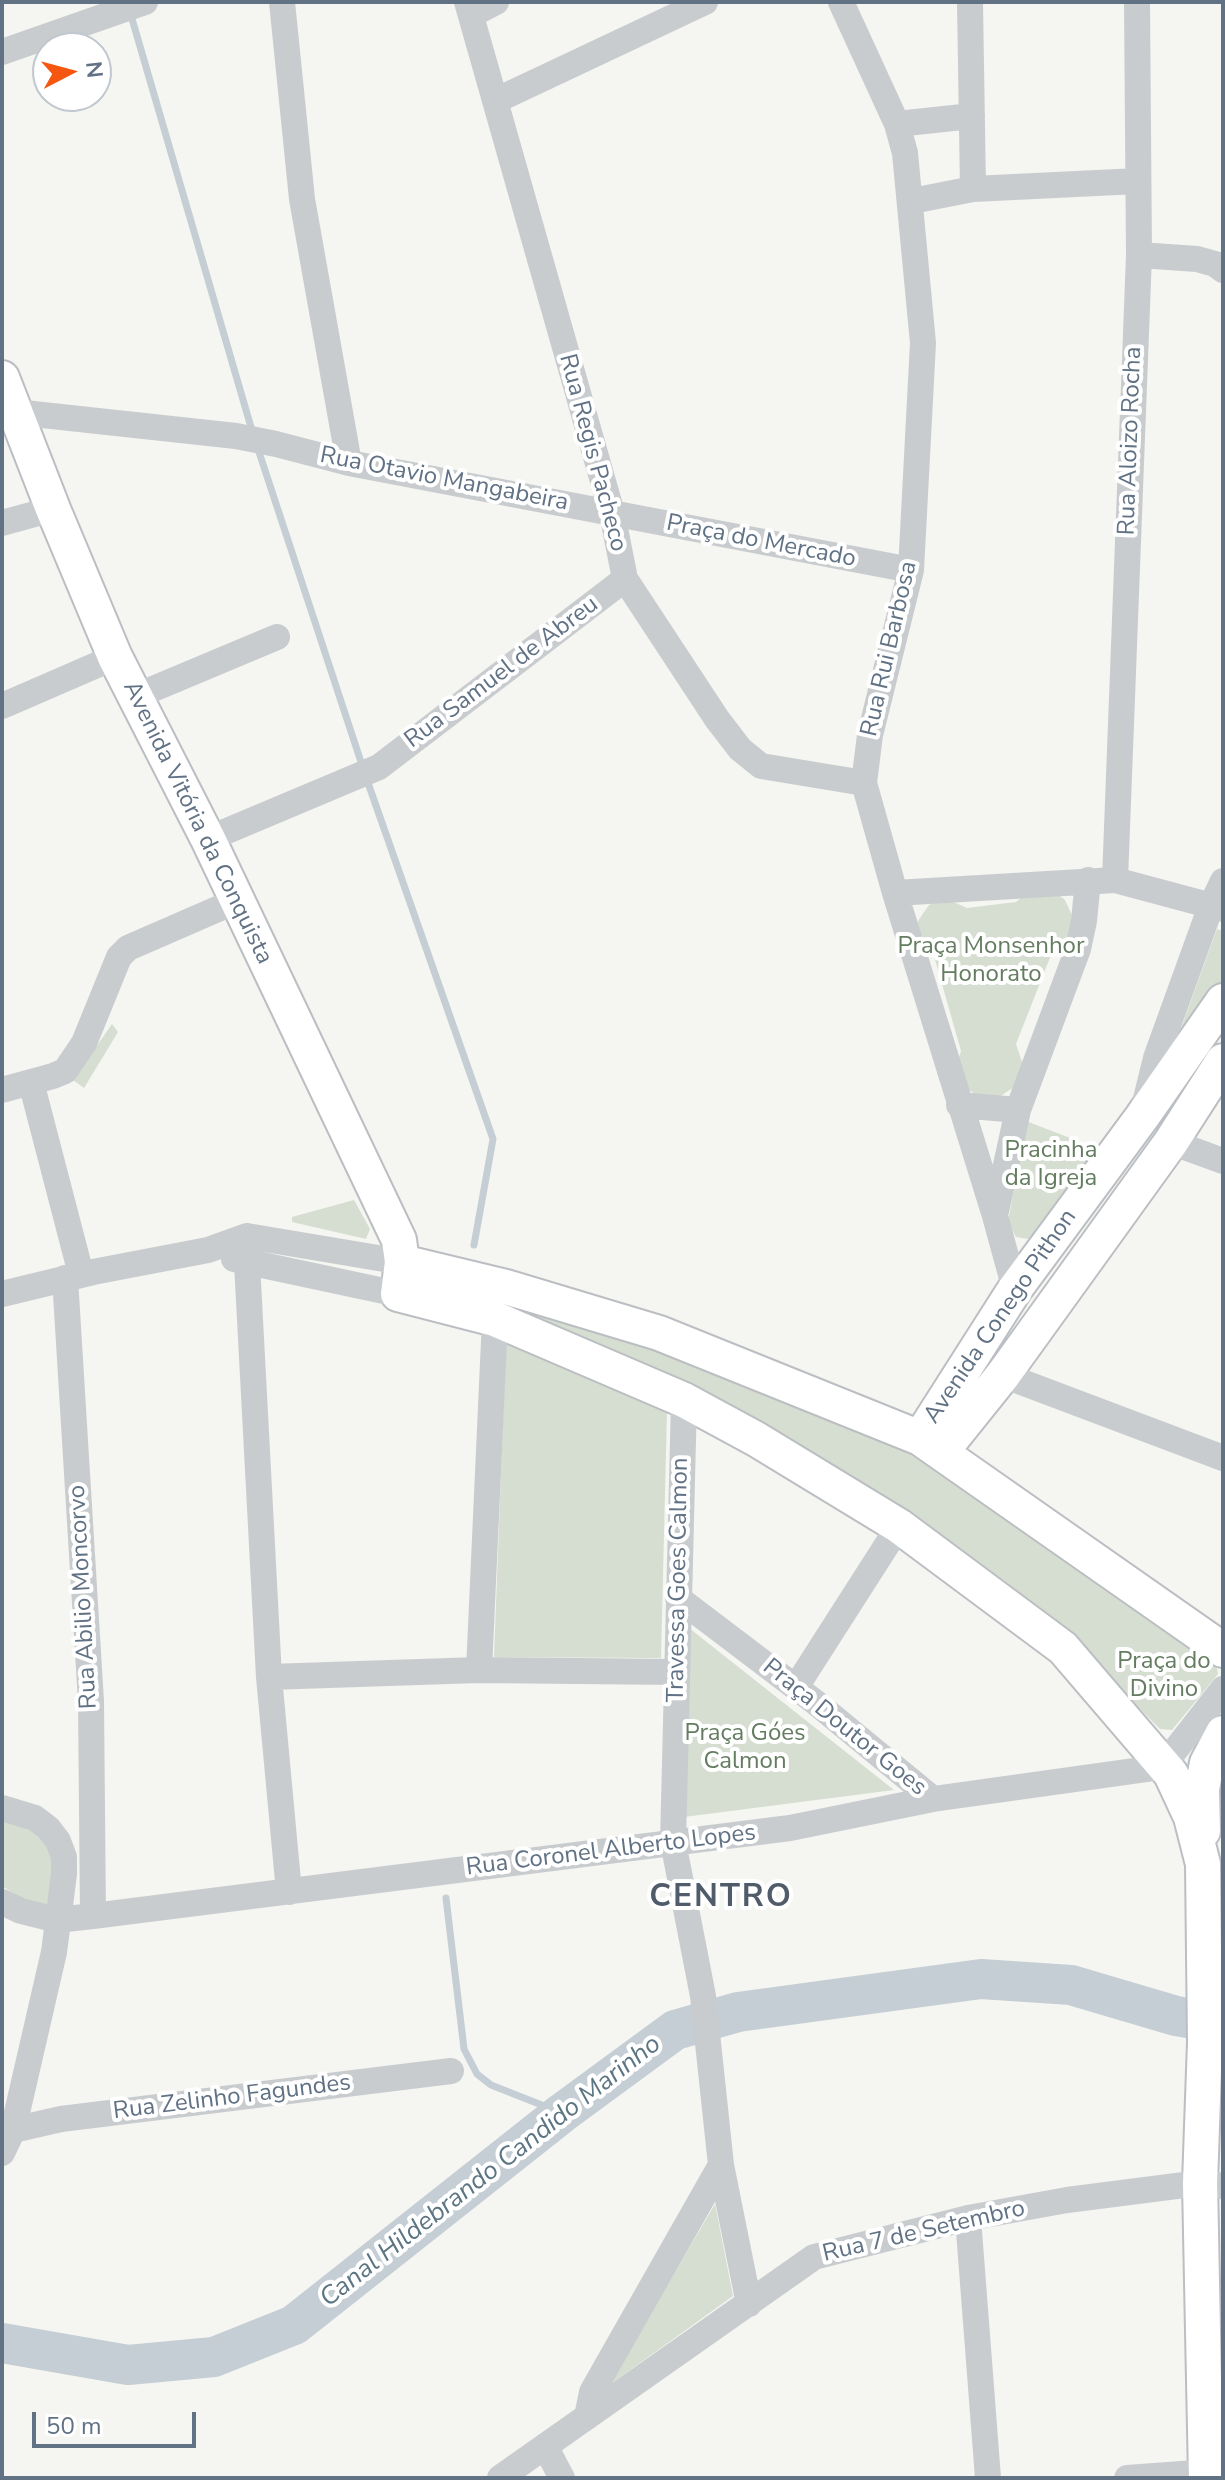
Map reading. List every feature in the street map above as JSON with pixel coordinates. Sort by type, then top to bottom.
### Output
[{"type":"main road","name":"Avenida Vitória da Conquista","points":[[2,378],[115,657],[208,839],[399,1240],[400,1278]]},
{"type":"main road","name":"Avenida Conego Pithon","points":[[931,1444],[1015,1289],[1223,1001]]},
{"type":"main road","name":"Avenida Conego Pithon","points":[[931,1444],[1003,1375],[1171,1142],[1223,1061]]},
{"type":"main road","points":[[400,1278],[506,1287],[659,1333],[931,1444],[1223,1650]]},
{"type":"main road","points":[[400,1278],[684,1400],[756,1439],[899,1526],[1063,1648],[1167,1771],[1205,1801]]},
{"type":"main road","points":[[1211,2474],[1212,2184],[1205,2042],[1211,1980],[1203,1864],[1207,1763],[1223,1733]]},
{"type":"main road","points":[[1203,1864],[1223,1831]]},
{"type":"street","points":[[282,2],[302,199],[349,463]]},
{"type":"street","points":[[469,8],[496,2]]},
{"type":"street","points":[[495,101],[705,2]]},
{"type":"street","name":"Rua Rui Barbosa","points":[[841,2],[897,124],[905,153],[912,201],[923,343],[911,570],[870,735],[864,783],[1015,1289]]},
{"type":"street","points":[[970,2],[973,189]]},
{"type":"street","name":"Rua Aloizo Rocha","points":[[1115,880],[1139,255],[1137,2]]},
{"type":"street","points":[[2,52],[143,3]]},
{"type":"street","name":"Rua Regis Pacheco","points":[[469,8],[612,513],[625,579],[740,749],[761,766],[864,783]]},
{"type":"street","points":[[897,124],[972,116]]},
{"type":"street","points":[[912,201],[973,189],[1138,181]]},
{"type":"street","points":[[1139,255],[1197,259],[1215,264],[1223,270]]},
{"type":"street","name":"Rua Otavio Mangabeira","points":[[15,412],[236,436],[349,463],[612,513]]},
{"type":"street","points":[[2,523],[53,509]]},
{"type":"street","name":"Praça do Mercado","points":[[612,513],[911,570]]},
{"type":"street","name":"Rua Samuel de Abreu","points":[[208,839],[379,767],[625,579]]},
{"type":"street","points":[[134,697],[277,637]]},
{"type":"street","points":[[2,706],[115,657]]},
{"type":"street","points":[[995,1216],[1018,1110],[1078,949],[1088,880]]},
{"type":"street","points":[[895,893],[1115,880],[1217,908]]},
{"type":"street","points":[[1142,1117],[1156,1058],[1217,908],[1223,881]]},
{"type":"street","points":[[2,1090],[65,1071],[84,1043],[119,957],[128,948],[236,901]]},
{"type":"street","name":"Rua Abilio Moncorvo","points":[[31,1082],[73,1276],[91,1701],[93,1916]]},
{"type":"street","points":[[959,1105],[1018,1110]]},
{"type":"street","points":[[1171,1142],[1223,1161]]},
{"type":"street","points":[[2,1294],[73,1276],[208,1250],[247,1236],[400,1278]]},
{"type":"street","points":[[247,1236],[269,1677],[289,1892]]},
{"type":"street","points":[[208,1250],[247,1263],[400,1278]]},
{"type":"street","points":[[479,1670],[495,1319],[506,1287]]},
{"type":"street","points":[[1003,1375],[1223,1458]]},
{"type":"street","name":"Travessa Goes Calmon","points":[[684,1400],[673,1842],[703,1996],[721,2165],[749,2304]]},
{"type":"street","points":[[796,1687],[899,1526]]},
{"type":"street","name":"Praça Doutor Goes","points":[[678,1598],[796,1687],[933,1799]]},
{"type":"street","points":[[269,1677],[479,1670],[677,1672]]},
{"type":"street","points":[[1167,1771],[1223,1689]]},
{"type":"street","name":"Rua Coronel Alberto Lopes","points":[[57,1920],[790,1828],[933,1799],[1167,1771]]},
{"type":"street","points":[[2,1808],[35,1818],[48,1828],[58,1841],[64,1857],[54,1952],[8,2141]]},
{"type":"street","points":[[2,1902],[21,1911],[57,1920]]},
{"type":"street","name":"Rua Zelinho Fagundes","points":[[8,2141],[61,2119],[451,2071]]},
{"type":"street","points":[[587,2417],[592,2392],[721,2165]]},
{"type":"street","name":"Rua 7 de Setembro","points":[[500,2478],[814,2257],[968,2218],[1067,2200],[1212,2184]]},
{"type":"street","points":[[968,2218],[988,2478]]},
{"type":"street","points":[[545,2446],[562,2478]]},
{"type":"street","points":[[1127,2478],[1211,2474]]},
{"type":"green space","name":"Praça Monsenhor Honorato","points":[[1056,893],[1065,900],[1074,920],[1069,941],[1051,955],[1016,1044],[1023,1065],[1017,1085],[999,1097],[978,1096],[969,1090],[958,1061],[961,1051],[934,956],[925,950],[917,932],[918,921],[929,905],[938,901],[949,900],[967,908],[1016,902],[1024,895]]},
{"type":"green space","points":[[1217,929],[1223,931],[1223,993],[1168,1064]]},
{"type":"green space","points":[[112,1024],[118,1032],[84,1088],[73,1080]]},
{"type":"green space","name":"Pracinha da Igreja","points":[[1026,1121],[1104,1151],[1034,1237],[1028,1239],[1016,1237],[1008,1222]]},
{"type":"green space","points":[[354,1200],[370,1229],[366,1239],[292,1222],[292,1217]]},
{"type":"green space","name":"Praça do Divino","points":[[525,1300],[694,1363],[900,1448],[934,1467],[1216,1664],[1218,1674],[1172,1730],[1160,1729],[1072,1641],[1005,1581],[905,1515],[512,1314],[514,1303]]},
{"type":"green space","points":[[506,1341],[667,1410],[661,1658],[494,1657]]},
{"type":"green space","name":"Praça Góes Calmon","points":[[689,1628],[894,1790],[684,1817]]},
{"type":"green space","points":[[2,1820],[30,1828],[48,1847],[53,1873],[47,1906],[25,1901],[2,1886]]},
{"type":"green space","points":[[715,2204],[733,2296],[608,2386]]},
{"type":"waterway","points":[[130,12],[253,434]]},
{"type":"waterway","points":[[257,446],[363,768]]},
{"type":"waterway","points":[[367,780],[493,1139],[474,1245]]},
{"type":"waterway","points":[[446,1898],[464,2049],[477,2074],[491,2085],[562,2113]]},
{"type":"waterway","name":"Canal Hildebrando Candido Marinho","points":[[2,2343],[128,2365],[214,2357],[294,2325],[562,2113],[675,2030],[738,2012],[981,1979],[1071,1985],[1176,2016],[1223,2024]]},
{"type":"district","name":"CENTRO","points":[[721,1898]]}]
